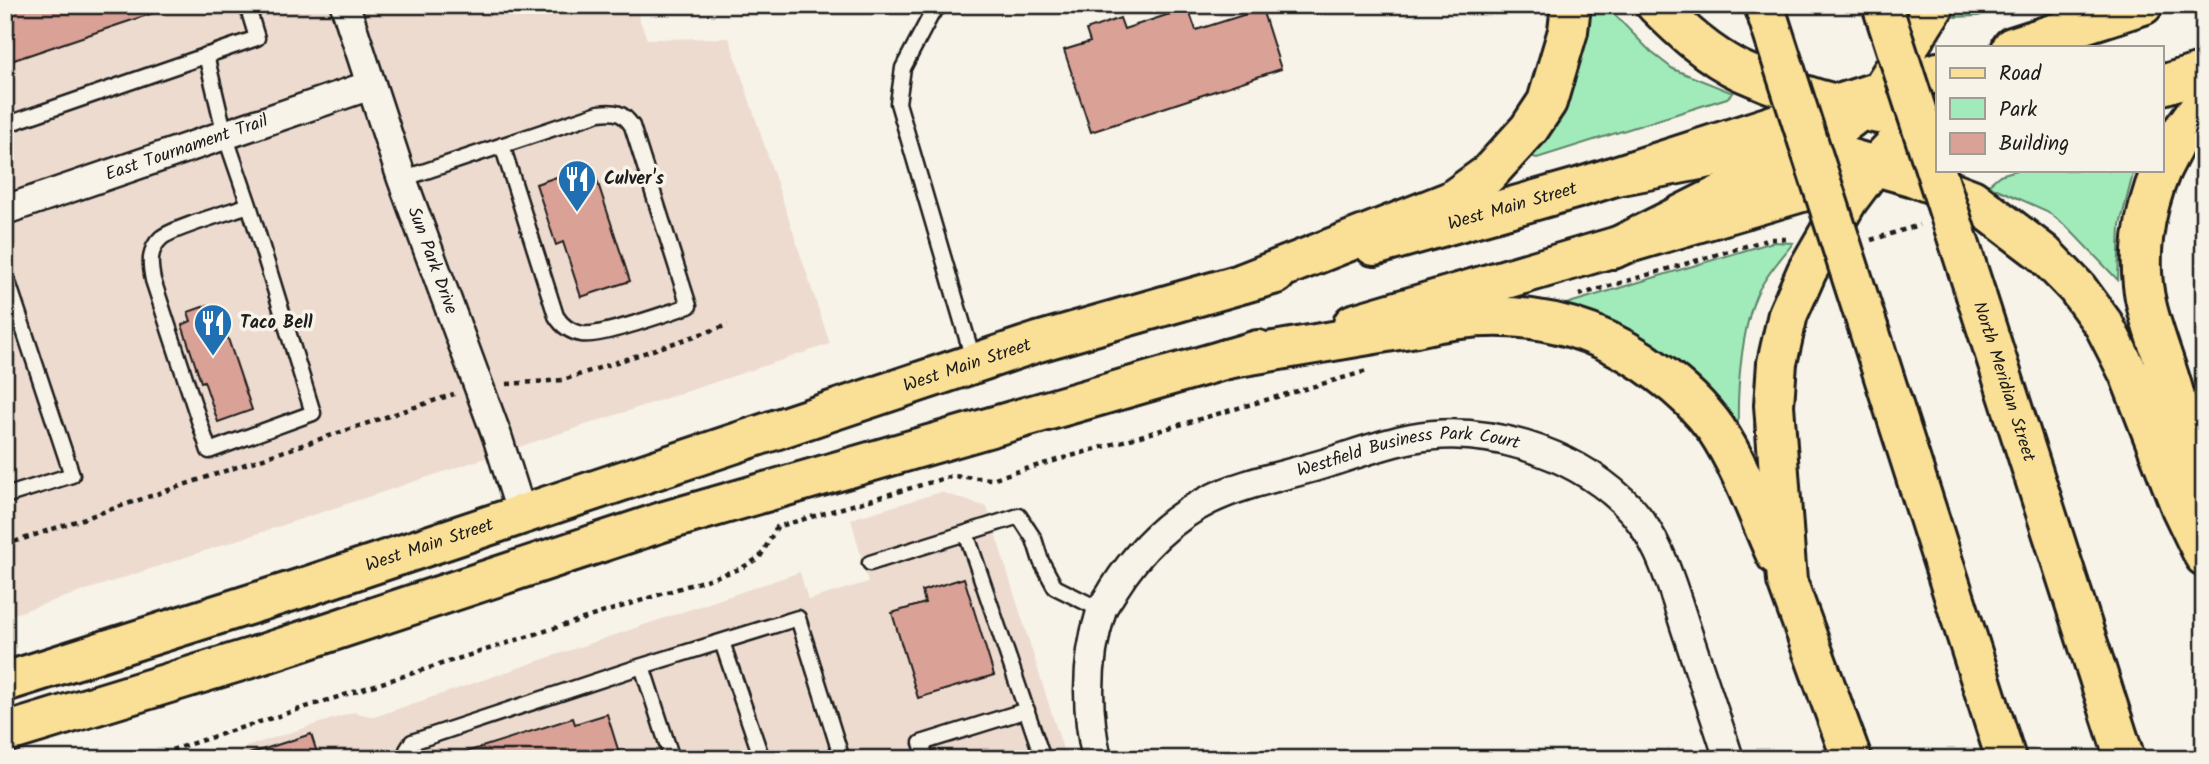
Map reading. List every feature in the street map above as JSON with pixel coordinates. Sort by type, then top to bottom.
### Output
[{"type":"main road","points":[[1243,283],[1451,201],[1487,175],[1514,146],[1547,102],[1568,31],[1571,5]]},
{"type":"main road","points":[[1656,5],[1688,36],[1740,70],[1813,99],[1859,102],[1881,115],[1936,126]]},
{"type":"main road","points":[[1764,5],[2006,759]]},
{"type":"main road","name":"North Meridian Street","points":[[1882,5],[1936,172]]},
{"type":"main road","points":[[1613,249],[1808,152],[1859,102],[1935,5]]},
{"type":"main road","points":[[2015,46],[2143,5]]},
{"type":"main road","points":[[2044,46],[2074,26]]},
{"type":"main road","points":[[2164,84],[2204,72]]},
{"type":"main road","name":"West Main Street","points":[[5,682],[308,586],[1038,342],[1616,176],[1859,102],[1936,73]]},
{"type":"main road","points":[[2164,163],[2179,135],[2204,102]]},
{"type":"main road","points":[[1787,581],[1774,405],[1777,363],[1788,314],[1807,271],[1848,200],[1875,169],[1936,126]]},
{"type":"main road","points":[[1616,176],[1715,157],[1808,152],[1828,154],[1972,199],[2043,253],[2077,288],[2104,325],[2129,374],[2181,508],[2204,556]]},
{"type":"main road","points":[[5,733],[254,657],[665,521],[1613,249],[1875,169]]},
{"type":"main road","name":"North Meridian Street","points":[[1936,172],[2125,759]]},
{"type":"main road","points":[[2160,172],[2144,232],[2143,279],[2146,304],[2173,391],[2204,521]]},
{"type":"main road","points":[[1226,359],[1444,320],[1518,317],[1570,325],[1617,345],[1644,361],[1674,383],[1714,427],[1731,454],[1787,581],[1852,759]]},
{"type":"street","name":"Sun Park Drive","points":[[345,5],[402,179],[498,436],[522,515]]},
{"type":"street","name":"East Tournament Trail","points":[[5,209],[370,85]]},
{"type":"street","name":"Westfield Business Park Court","points":[[1097,759],[1089,726],[1089,671],[1101,610],[1131,561],[1164,528],[1209,500],[1251,485],[1413,438],[1464,433],[1515,441],[1556,458],[1590,477],[1624,501],[1653,540],[1674,592],[1729,759]]},
{"type":"lane","points":[[5,125],[257,38],[247,5]]},
{"type":"lane","points":[[941,5],[932,13],[903,68],[898,103],[974,363]]},
{"type":"lane","points":[[206,55],[225,135],[249,205],[313,413],[209,451],[149,264],[151,254],[161,238],[249,205]]},
{"type":"lane","points":[[402,179],[502,145],[600,113],[612,111],[627,118],[632,126],[689,306],[596,334],[572,331],[561,324],[556,316],[502,145]]},
{"type":"lane","points":[[5,273],[8,289],[72,475],[5,496]]},
{"type":"lane","points":[[870,563],[1018,516],[1034,539],[1041,561],[1055,587],[1101,610]]},
{"type":"lane","points":[[966,533],[1043,759]]},
{"type":"lane","points":[[405,759],[412,742],[642,666],[799,618],[842,759]]},
{"type":"lane","points":[[722,642],[762,759]]},
{"type":"lane","points":[[642,666],[673,759]]},
{"type":"lane","points":[[927,759],[921,743],[1027,710]]},
{"type":"path","points":[[5,545],[478,386],[563,380],[728,325]]},
{"type":"path","points":[[143,759],[740,569],[760,557],[777,527]]},
{"type":"shaded area","points":[[5,5],[634,5],[647,39],[729,38],[830,344],[5,617]]},
{"type":"shaded area","points":[[941,492],[987,507],[1066,759],[228,759],[242,748],[354,712],[374,717],[800,572],[808,600],[868,582],[851,519]]},
{"type":"green space","points":[[1588,5],[1605,5],[1651,52],[1673,69],[1733,93],[1727,98],[1537,158],[1526,155],[1571,86],[1586,31]]},
{"type":"green space","points":[[1962,5],[2011,5],[1978,16],[1955,17]]},
{"type":"green space","points":[[2010,172],[2133,172],[2120,225],[2118,280],[2068,228],[2047,211],[1988,185],[2000,175]]},
{"type":"green space","points":[[1773,242],[1793,243],[1763,282],[1751,310],[1741,359],[1736,426],[1548,306],[1566,304]]},
{"type":"building","points":[[5,5],[165,5],[165,9],[5,63]]},
{"type":"building","points":[[1188,8],[1196,30],[1262,9],[1281,69],[1091,132],[1064,50],[1090,42],[1086,30],[1120,18],[1124,29]]},
{"type":"building","name":"Culver's","points":[[592,165],[630,281],[581,297],[563,242],[556,245],[536,184]]},
{"type":"building","points":[[208,305],[211,314],[219,312],[252,410],[218,422],[182,325],[191,321],[188,312]]},
{"type":"building","points":[[964,578],[994,675],[918,698],[892,613],[925,603],[922,591]]},
{"type":"building","points":[[607,714],[621,759],[461,759],[460,754],[573,718],[575,724]]},
{"type":"building","points":[[311,734],[319,759],[250,759],[249,754]]},
{"type":"place","name":"Culver's","points":[[577,213]]},
{"type":"place","name":"Taco Bell","points":[[213,357]]}]
